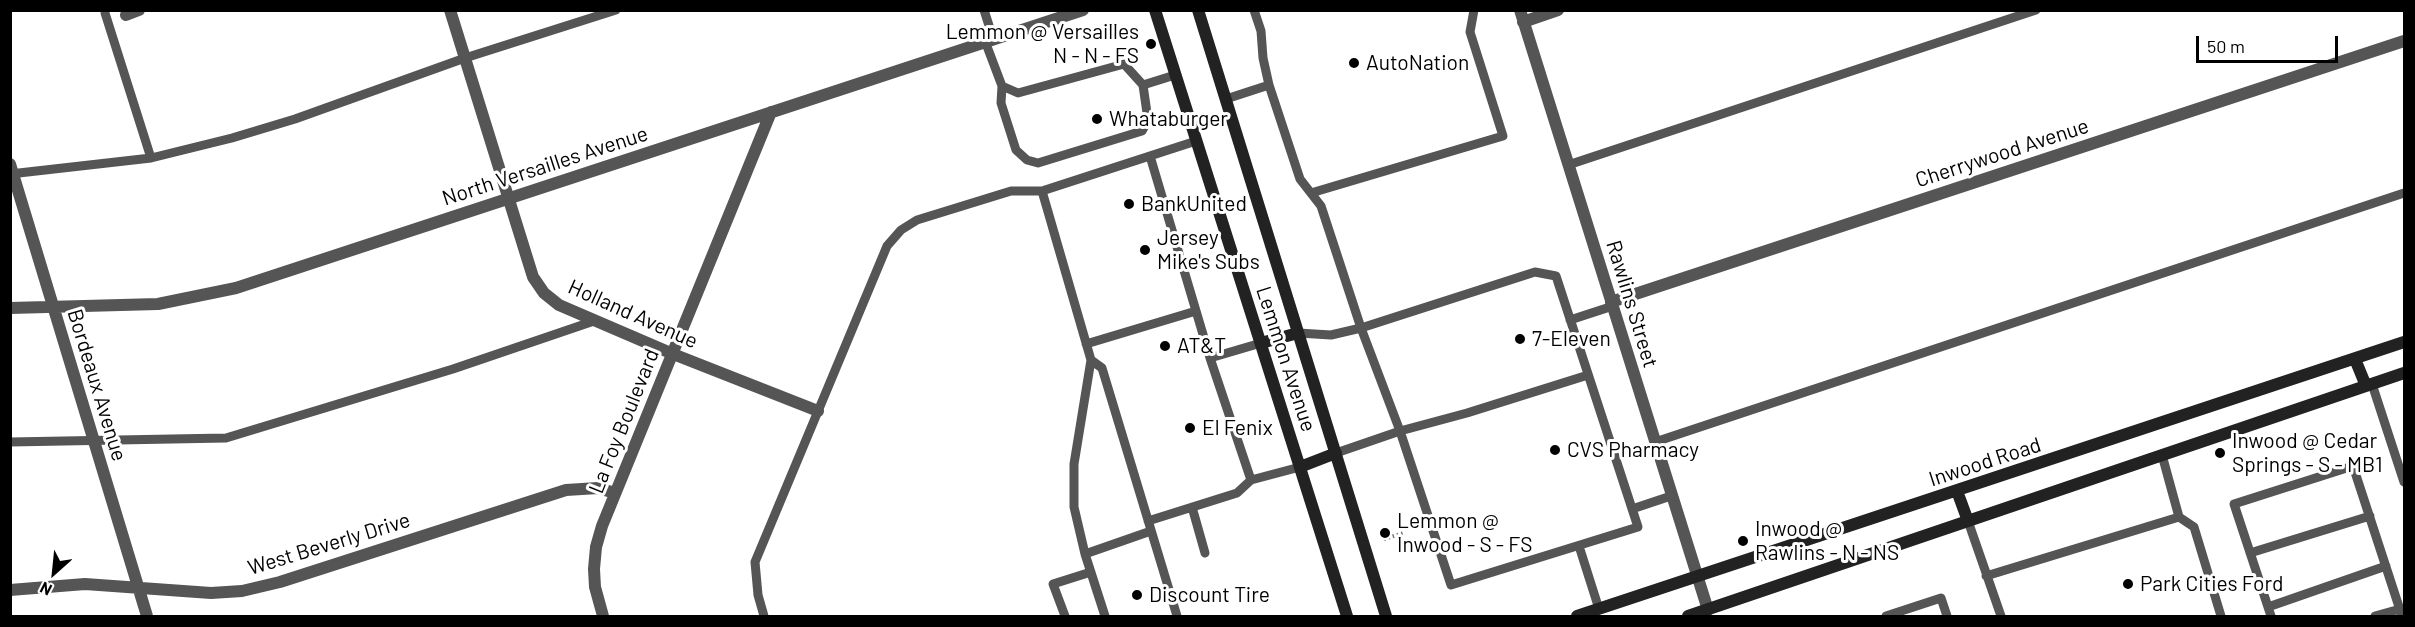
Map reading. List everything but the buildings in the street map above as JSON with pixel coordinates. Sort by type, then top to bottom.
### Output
[{"type":"main road","name":"Lemmon Avenue","points":[[1155,10],[1347,616]]},
{"type":"main road","name":"Lemmon Avenue","points":[[1198,10],[1386,616]]},
{"type":"main road","points":[[1261,344],[1298,333]]},
{"type":"main road","name":"Inwood Road","points":[[1577,616],[2404,342]]},
{"type":"main road","points":[[2355,358],[2369,385]]},
{"type":"main road","points":[[1688,616],[1709,613],[1968,521],[2404,373]]},
{"type":"main road","points":[[1300,467],[1336,453]]},
{"type":"main road","points":[[1957,491],[1968,521]]},
{"type":"street","points":[[126,15],[139,10]]},
{"type":"street","name":"Holland Avenue","points":[[450,10],[533,278],[544,293],[559,305],[594,321],[818,411]]},
{"type":"street","name":"North Versailles Avenue","points":[[10,308],[158,304],[236,288],[1083,10]]},
{"type":"street","points":[[1522,16],[1558,10]]},
{"type":"street","name":"Rawlins Street","points":[[1522,16],[1709,613]]},
{"type":"street","name":"Cherrywood Avenue","points":[[1612,304],[2404,41]]},
{"type":"street","name":"La Foy Boulevard","points":[[603,616],[595,587],[596,548],[602,526],[771,112]]},
{"type":"street","name":"Bordeaux Avenue","points":[[12,170],[147,616]]},
{"type":"street","name":"West Beverly Drive","points":[[10,590],[85,584],[211,593],[242,591],[280,582],[566,490],[598,488],[615,493]]},
{"type":"lane","points":[[12,170],[151,158],[232,138],[295,119],[465,58],[616,10]]},
{"type":"lane","points":[[984,10],[989,40],[1002,86],[1000,103],[1016,150],[1027,160],[1038,163],[1142,131],[1148,120],[1143,85],[1124,64],[1028,92],[1018,93],[1002,86]]},
{"type":"lane","points":[[1254,10],[1261,31],[1269,85],[1300,179],[1321,206],[1361,328],[1400,431],[1451,585],[1638,527],[1556,276],[1535,272],[1361,328],[1331,335],[1298,333]]},
{"type":"lane","points":[[1311,193],[1503,136],[1470,32],[1474,10]]},
{"type":"lane","points":[[1568,165],[2036,10]]},
{"type":"lane","points":[[105,13],[151,158]]},
{"type":"lane","points":[[1143,85],[1175,75]]},
{"type":"lane","points":[[1226,99],[1269,85]]},
{"type":"lane","points":[[764,616],[758,595],[755,562],[887,246],[902,230],[917,220],[1011,191],[1042,191],[1196,141]]},
{"type":"lane","points":[[1150,156],[1210,358],[1251,480]]},
{"type":"lane","points":[[1042,191],[1091,360],[1074,464],[1074,507],[1105,616]]},
{"type":"lane","points":[[1655,442],[1789,395],[2404,193]]},
{"type":"lane","points":[[1570,320],[1612,304]]},
{"type":"lane","points":[[1086,344],[1196,311]]},
{"type":"lane","points":[[10,442],[226,438],[453,369],[594,321]]},
{"type":"lane","points":[[1210,358],[1261,344]]},
{"type":"lane","points":[[1091,360],[1102,368],[1177,616]]},
{"type":"lane","points":[[1336,453],[1400,431],[1467,413],[1588,375]]},
{"type":"lane","points":[[2369,385],[2400,452],[2404,482]]},
{"type":"lane","points":[[2162,455],[2180,517],[2194,527],[2221,616]]},
{"type":"lane","points":[[2375,616],[2401,613],[2386,566],[2370,516],[2353,466],[2234,504],[2269,612],[2386,566]]},
{"type":"lane","points":[[1086,554],[1192,507],[1237,493],[1251,480],[1300,467]]},
{"type":"lane","points":[[1632,509],[1671,496]]},
{"type":"lane","points":[[1192,507],[1205,553]]},
{"type":"lane","points":[[2250,553],[2370,516]]},
{"type":"lane","points":[[1986,576],[2180,517]]},
{"type":"lane","points":[[1968,521],[2001,616]]},
{"type":"lane","points":[[1579,546],[1599,609]]},
{"type":"lane","points":[[1065,616],[1053,584],[1091,572]]},
{"type":"lane","points":[[1886,616],[1941,598],[1947,616]]},
{"type":"path","points":[[1384,539],[1404,533]]},
{"type":"place","name":"Lemmon @ Versailles N - N - FS","points":[[1151,44]]},
{"type":"place","name":"AutoNation","points":[[1354,63]]},
{"type":"place","name":"Whataburger","points":[[1097,119]]},
{"type":"place","name":"BankUnited","points":[[1129,204]]},
{"type":"place","name":"Jersey Mike's Subs","points":[[1145,250]]},
{"type":"place","name":"7-Eleven","points":[[1520,339]]},
{"type":"place","name":"AT&T","points":[[1165,346]]},
{"type":"place","name":"El Fenix","points":[[1190,428]]},
{"type":"place","name":"CVS Pharmacy","points":[[1555,450]]},
{"type":"place","name":"Inwood @ Cedar Springs - S - MB1","points":[[2220,453]]},
{"type":"place","name":"Lemmon @ Inwood - S - FS","points":[[1385,533]]},
{"type":"place","name":"Inwood @ Rawlins - N - NS","points":[[1743,541]]},
{"type":"place","name":"Park Cities Ford","points":[[2128,584]]},
{"type":"place","name":"Discount Tire","points":[[1137,595]]}]
